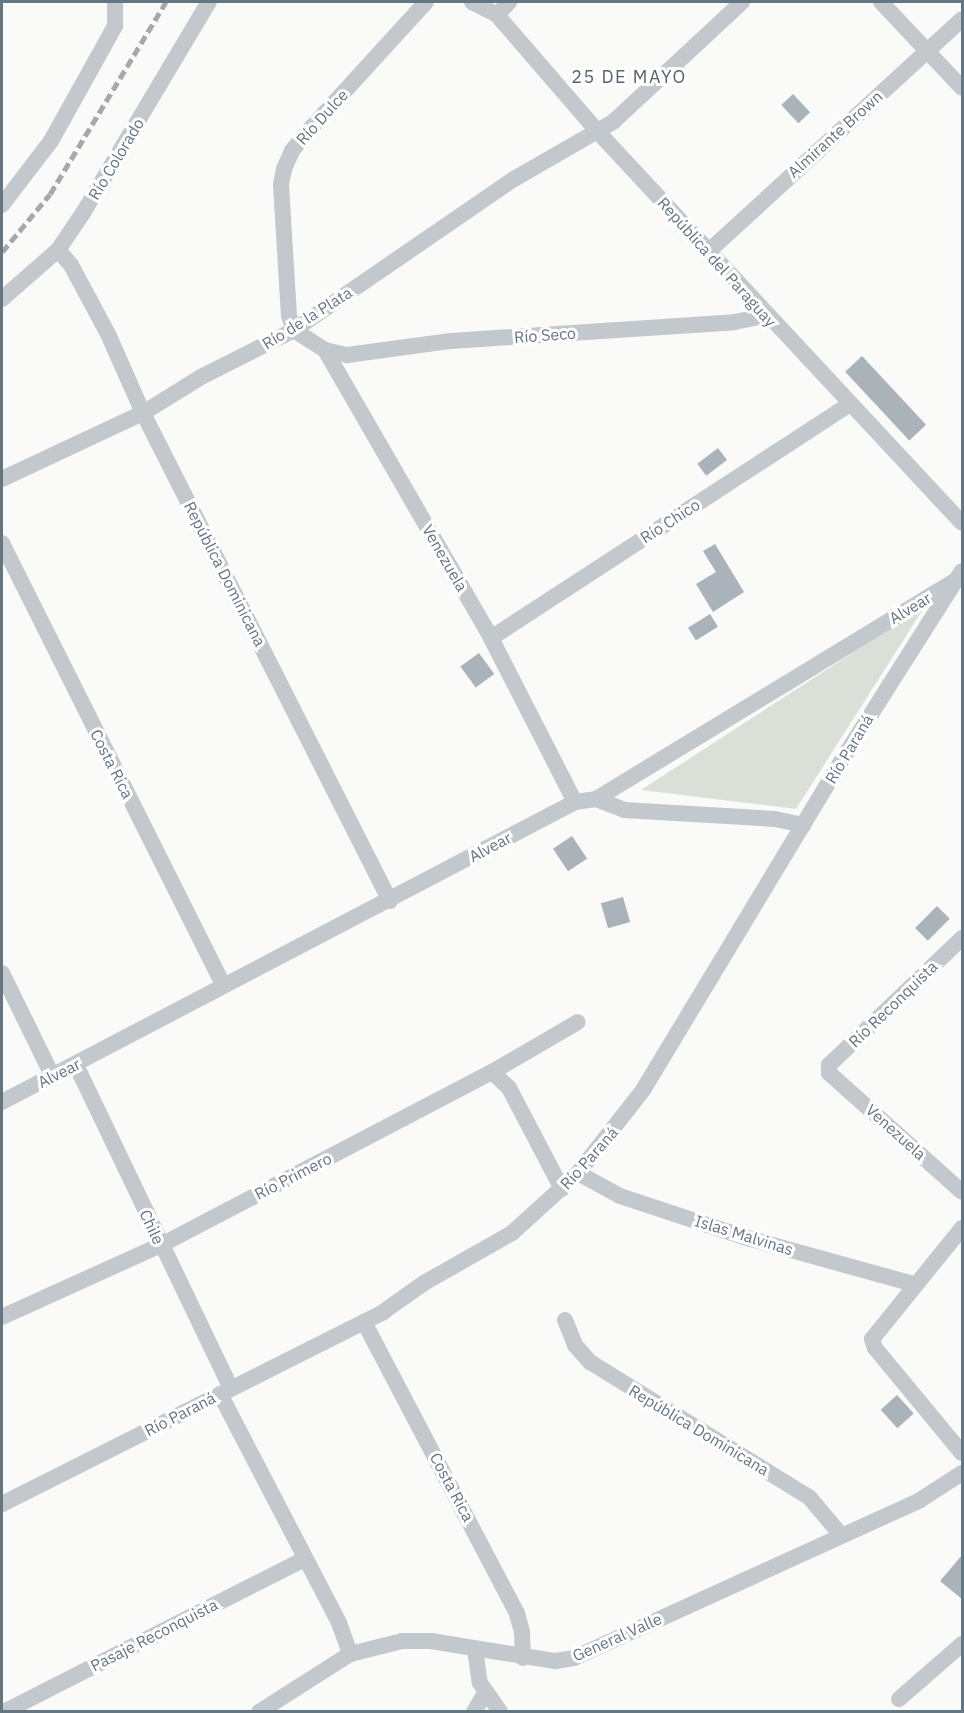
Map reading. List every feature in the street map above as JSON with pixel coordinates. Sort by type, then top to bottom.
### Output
[{"type":"street","points":[[2,205],[51,141],[115,26],[115,2]]},
{"type":"street","name":"Río Colorado","points":[[2,299],[58,250],[101,186],[209,2]]},
{"type":"street","name":"Río Dulce","points":[[294,330],[287,304],[281,185],[284,169],[292,151],[311,128],[426,2]]},
{"type":"street","name":"República del Paraguay","points":[[472,2],[496,15],[598,132],[766,316],[963,524]]},
{"type":"street","points":[[496,15],[509,2]]},
{"type":"street","name":"Río de la Plata","points":[[2,479],[143,413],[201,377],[294,330],[514,179],[598,132],[742,2]]},
{"type":"street","points":[[881,2],[963,88]]},
{"type":"street","name":"Almirante Brown","points":[[709,251],[963,19]]},
{"type":"street","name":"República Dominicana","points":[[58,250],[77,275],[143,413],[390,901]]},
{"type":"street","name":"Río Seco","points":[[325,350],[347,355],[451,341],[734,322],[766,316]]},
{"type":"street","name":"Venezuela","points":[[294,330],[325,350],[491,638],[575,802]]},
{"type":"street","name":"Río Chico","points":[[491,638],[848,405]]},
{"type":"street","name":"Costa Rica","points":[[2,543],[223,984]]},
{"type":"street","name":"Alvear","points":[[2,1102],[76,1065],[223,984],[390,901],[575,802],[597,799],[959,576]]},
{"type":"street","name":"Río Paraná","points":[[2,1504],[364,1322],[424,1283],[512,1233],[562,1189],[578,1173],[643,1090],[959,576]]},
{"type":"street","points":[[597,799],[624,810],[775,819],[804,825]]},
{"type":"street","name":"Río Reconquista","points":[[829,1073],[830,1065],[963,938]]},
{"type":"street","points":[[2,973],[53,1077]]},
{"type":"street","name":"Río Primero","points":[[2,1317],[160,1245],[492,1072],[578,1022]]},
{"type":"street","name":"Chile","points":[[76,1065],[225,1391],[304,1558],[339,1623],[350,1654]]},
{"type":"street","points":[[492,1072],[509,1088],[562,1189]]},
{"type":"street","name":"Venezuela","points":[[829,1073],[963,1192]]},
{"type":"street","name":"Islas Malvinas","points":[[578,1173],[620,1196],[744,1237],[914,1284]]},
{"type":"street","points":[[962,1230],[875,1331],[875,1348],[963,1454]]},
{"type":"street","name":"República Dominicana","points":[[565,1320],[575,1345],[590,1362],[809,1497],[841,1535]]},
{"type":"street","name":"Costa Rica","points":[[364,1322],[517,1614],[522,1632],[523,1658]]},
{"type":"street","name":"General Valle","points":[[259,1712],[350,1654],[402,1641],[431,1641],[523,1658],[555,1661],[574,1658],[920,1500],[963,1473]]},
{"type":"street","name":"Pasaje Reconquista","points":[[4,1712],[304,1558]]},
{"type":"street","points":[[899,1699],[963,1644]]},
{"type":"street","points":[[475,1650],[485,1693],[500,1712]]},
{"type":"street","points":[[474,1712],[485,1693]]},
{"type":"shaded area","points":[[925,606],[796,809],[641,790]]},
{"type":"building","points":[[793,94],[810,112],[798,123],[781,105]]},
{"type":"building","points":[[862,356],[926,425],[909,440],[845,372]]},
{"type":"building","points":[[718,448],[727,460],[706,476],[697,464]]},
{"type":"building","points":[[715,544],[744,592],[713,612],[696,584],[716,572],[703,551]]},
{"type":"building","points":[[710,614],[718,627],[696,640],[688,628]]},
{"type":"building","points":[[479,653],[494,674],[476,688],[460,667]]},
{"type":"building","points":[[572,836],[587,858],[568,871],[553,849]]},
{"type":"building","points":[[623,897],[630,922],[608,928],[601,903]]},
{"type":"building","points":[[937,906],[950,919],[928,941],[915,928]]},
{"type":"building","points":[[897,1395],[914,1414],[897,1428],[881,1410]]},
{"type":"building","points":[[963,1554],[963,1600],[940,1581]]},
{"type":"railway","points":[[2,252],[50,194],[166,2]]},
{"type":"district","name":"25 DE MAYO","points":[[629,77]]}]
